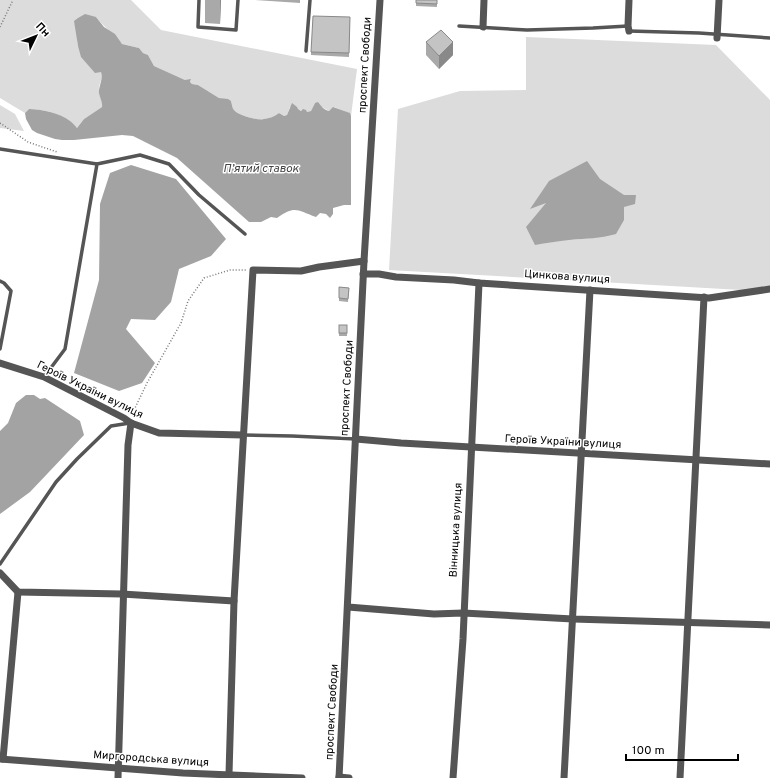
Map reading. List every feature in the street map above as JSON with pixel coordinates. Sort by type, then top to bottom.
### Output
[{"type":"street","name":"проспект Свободи","points":[[339,778],[363,274],[380,0]]},
{"type":"street","points":[[483,27],[484,0]]},
{"type":"street","points":[[628,28],[629,0]]},
{"type":"street","points":[[717,38],[719,0]]},
{"type":"street","points":[[229,774],[234,601],[253,270],[301,271],[364,261]]},
{"type":"street","name":"Цинкова вулиця","points":[[363,274],[704,297],[770,289]]},
{"type":"street","name":"Вінницька вулиця","points":[[453,778],[463,639],[479,283]]},
{"type":"street","points":[[564,778],[590,290]]},
{"type":"street","points":[[680,778],[704,297]]},
{"type":"street","name":"Героїв України вулиця","points":[[0,363],[44,377],[131,423],[158,433],[243,435]]},
{"type":"street","points":[[118,778],[122,594],[128,444],[131,423]]},
{"type":"street","name":"Героїв України вулиця","points":[[356,439],[471,448],[770,464]]},
{"type":"street","points":[[0,573],[18,592],[122,594],[234,601]]},
{"type":"street","points":[[2,759],[18,592]]},
{"type":"street","points":[[348,607],[434,614],[463,613],[573,619],[770,625]]},
{"type":"street","name":"Миргородська вулиця","points":[[2,759],[183,773],[302,778]]},
{"type":"street","points":[[339,778],[349,778]]},
{"type":"lane","points":[[199,0],[198,27],[236,30],[238,0]]},
{"type":"lane","points":[[306,51],[310,0]]},
{"type":"lane","points":[[459,26],[527,30],[628,28],[770,38]]},
{"type":"lane","points":[[0,149],[97,164],[140,155],[169,164],[199,195],[245,234]]},
{"type":"lane","points":[[44,377],[65,349],[97,164]]},
{"type":"lane","points":[[0,281],[4,282],[11,291],[0,349]]},
{"type":"lane","points":[[0,564],[56,482],[77,459],[111,426],[131,423]]},
{"type":"lane","points":[[243,435],[356,439]]},
{"type":"path","points":[[0,27],[13,0]]},
{"type":"path","points":[[0,123],[28,142],[63,153]]},
{"type":"path","points":[[131,423],[134,410],[147,383],[181,323],[188,301],[204,278],[230,270],[253,270]]},
{"type":"shaded area","points":[[0,0],[131,0],[161,30],[357,69],[351,116],[349,113],[334,107],[329,111],[315,103],[311,111],[307,112],[290,107],[287,115],[284,116],[279,113],[272,117],[261,119],[243,116],[234,110],[231,101],[219,98],[198,85],[192,84],[190,82],[191,80],[185,80],[154,66],[148,55],[143,53],[139,48],[122,44],[96,17],[77,40],[78,46],[101,72],[99,93],[102,107],[84,119],[77,128],[61,116],[49,112],[29,109],[25,113],[0,98]]},
{"type":"shaded area","points":[[526,37],[716,45],[770,100],[770,288],[759,291],[389,270],[398,109],[460,91],[526,90]]},
{"type":"shaded area","points":[[0,105],[15,114],[24,131],[0,128]]},
{"type":"water","name":"П’ятий ставок","points":[[85,14],[96,17],[104,27],[115,34],[122,44],[139,48],[143,53],[148,55],[154,66],[185,80],[191,79],[190,82],[192,84],[198,85],[219,98],[228,99],[231,101],[234,110],[243,116],[261,119],[272,117],[279,113],[284,116],[287,115],[292,103],[301,111],[303,109],[307,112],[311,111],[315,103],[318,102],[323,108],[329,111],[333,107],[350,113],[351,205],[333,208],[333,214],[330,218],[326,214],[320,213],[316,217],[300,211],[292,210],[277,218],[271,217],[261,222],[249,222],[177,158],[133,136],[122,135],[62,140],[37,133],[32,130],[26,119],[25,113],[29,109],[56,114],[66,118],[77,128],[84,119],[102,107],[99,88],[102,74],[101,72],[95,73],[81,57],[78,46],[74,21]]},
{"type":"water","points":[[587,161],[600,179],[624,195],[636,195],[635,204],[624,207],[624,220],[616,234],[598,238],[565,240],[535,245],[526,227],[546,203],[530,209],[549,181]]},
{"type":"water","points":[[131,165],[176,179],[226,239],[211,256],[179,269],[171,302],[155,320],[131,319],[126,329],[155,363],[142,383],[119,391],[74,373],[99,280],[100,204],[110,173]]},
{"type":"water","points":[[26,395],[34,395],[40,399],[45,398],[80,421],[84,435],[30,492],[0,514],[0,431],[8,423],[16,403]]},
{"type":"building","points":[[416,0],[437,0],[437,4],[416,3]]},
{"type":"building","points":[[313,16],[350,17],[349,53],[311,52]]},
{"type":"building","points":[[441,30],[453,42],[439,56],[426,42]]},
{"type":"building","points":[[339,287],[349,288],[348,299],[339,298]]},
{"type":"building","points":[[339,325],[347,325],[347,333],[339,333]]}]
